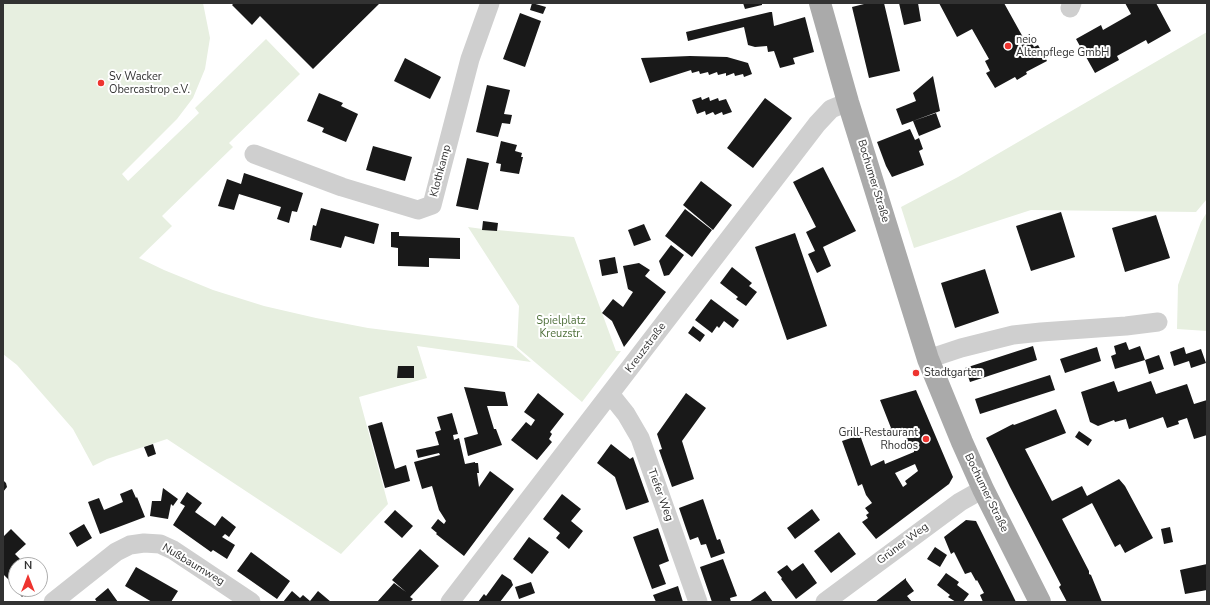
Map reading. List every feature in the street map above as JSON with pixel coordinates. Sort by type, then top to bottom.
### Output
[{"type":"main road","name":"Bochumer Straße","points":[[820,3],[848,102],[928,359],[943,398],[984,489],[1040,602]]},
{"type":"street","name":"Klothkamp","points":[[254,154],[342,187],[418,210],[432,205],[470,59],[490,3]]},
{"type":"street","name":"Kreuzstraße","points":[[450,602],[817,124],[831,109],[848,102]]},
{"type":"street","points":[[928,359],[961,348],[1013,336],[1041,332],[1126,326],[1158,322]]},
{"type":"street","name":"Tiefer Weg","points":[[610,394],[626,414],[640,438],[698,602]]},
{"type":"street","name":"Grüner Weg","points":[[825,602],[960,502],[984,489]]},
{"type":"street","name":"Nußbaumweg","points":[[53,602],[116,552],[130,545],[144,543],[160,544],[173,550],[251,602]]},
{"type":"green space","points":[[3,3],[203,3],[210,38],[205,69],[193,98],[177,119],[122,174],[128,181],[199,113],[195,108],[266,39],[300,74],[229,143],[233,147],[162,216],[172,226],[139,258],[213,290],[264,306],[368,328],[513,346],[531,362],[417,346],[427,378],[359,397],[388,504],[341,554],[167,439],[107,459],[93,466],[73,429],[17,365],[3,354]]},
{"type":"green space","points":[[1207,32],[1207,199],[1196,212],[1031,210],[914,248],[901,207],[958,177]]},
{"type":"green space","points":[[1207,212],[1207,331],[1177,329],[1178,285],[1201,222]]},
{"type":"green space","name":"Spielplatz Kreuzstr.","points":[[468,227],[497,231],[574,237],[616,351],[621,351],[582,402],[517,347],[519,306]]},
{"type":"building","points":[[234,3],[380,3],[313,69],[260,16],[252,25],[232,5]]},
{"type":"building","points":[[532,3],[546,7],[543,14],[530,10]]},
{"type":"building","points":[[743,3],[762,3],[762,5],[745,9]]},
{"type":"building","points":[[868,3],[884,3],[900,71],[869,78],[852,7]]},
{"type":"building","points":[[899,3],[918,3],[921,21],[904,25]]},
{"type":"building","name":"neio Altenpflege GmbH","points":[[939,3],[1004,3],[1024,39],[1029,37],[1034,47],[1038,45],[1047,61],[1026,72],[1027,74],[1017,80],[1015,77],[995,88],[986,73],[990,71],[985,61],[989,59],[972,29],[957,37]]},
{"type":"building","points":[[1125,3],[1156,3],[1171,31],[1148,44],[1146,40],[1117,56],[1119,60],[1095,73],[1076,39],[1101,25],[1103,30],[1131,14]]},
{"type":"building","points":[[772,12],[774,26],[805,17],[814,52],[793,58],[795,64],[780,68],[774,51],[768,52],[767,46],[755,47],[748,45],[744,27],[688,41],[686,32]]},
{"type":"building","points":[[520,13],[541,21],[525,67],[503,59]]},
{"type":"building","points":[[690,56],[727,57],[748,63],[752,74],[744,77],[743,74],[735,76],[734,73],[726,76],[726,73],[718,75],[717,72],[709,75],[708,72],[700,74],[699,71],[692,73],[691,70],[650,83],[641,58]]},
{"type":"building","points":[[405,58],[441,77],[430,99],[394,81]]},
{"type":"building","points":[[933,76],[940,111],[902,125],[896,109],[916,101],[913,93]]},
{"type":"building","points":[[487,85],[510,90],[504,114],[512,115],[510,124],[502,123],[498,137],[476,132]]},
{"type":"building","points":[[319,93],[343,103],[341,106],[358,114],[346,142],[322,132],[324,128],[307,121]]},
{"type":"building","points":[[701,97],[702,100],[709,97],[710,101],[718,98],[719,101],[726,99],[732,112],[723,115],[722,112],[715,115],[713,112],[706,115],[705,111],[697,114],[692,100]]},
{"type":"building","points":[[765,98],[792,118],[753,168],[727,148]]},
{"type":"building","points":[[936,113],[941,127],[919,136],[913,121]]},
{"type":"building","points":[[910,129],[915,140],[919,138],[923,149],[919,151],[924,165],[892,177],[877,142]]},
{"type":"building","points":[[501,141],[517,145],[515,151],[522,153],[521,157],[523,157],[519,174],[500,171],[501,164],[496,163]]},
{"type":"building","points":[[373,146],[412,157],[405,181],[366,170]]},
{"type":"building","points":[[467,158],[489,163],[478,210],[456,206]]},
{"type":"building","points":[[823,167],[856,231],[823,247],[831,266],[817,273],[808,254],[815,251],[806,232],[816,227],[793,182]]},
{"type":"building","points":[[244,173],[303,193],[297,212],[292,211],[289,223],[277,219],[281,207],[239,194],[234,210],[218,206],[227,179],[241,184]]},
{"type":"building","points":[[701,181],[732,205],[713,230],[683,205]]},
{"type":"building","points":[[321,208],[379,224],[374,244],[345,236],[341,248],[310,240],[313,225],[316,226]]},
{"type":"building","points":[[685,209],[712,230],[692,257],[665,236]]},
{"type":"building","points":[[1061,212],[1075,257],[1031,271],[1016,226]]},
{"type":"building","points":[[1156,215],[1170,258],[1125,272],[1112,228]]},
{"type":"building","points":[[483,221],[498,223],[497,231],[482,230]]},
{"type":"building","points":[[644,224],[651,240],[634,246],[628,230]]},
{"type":"building","points":[[391,232],[399,232],[399,236],[460,238],[460,259],[429,258],[429,267],[398,266],[398,248],[391,247]]},
{"type":"building","points":[[795,233],[827,326],[787,340],[755,247]]},
{"type":"building","points":[[671,245],[684,255],[669,275],[664,276],[659,261]]},
{"type":"building","points":[[615,257],[618,273],[602,276],[599,260]]},
{"type":"building","points":[[639,263],[650,270],[645,276],[666,292],[624,347],[612,321],[602,313],[613,299],[623,307],[633,292],[628,289],[623,266]]},
{"type":"building","points":[[732,267],[752,283],[749,286],[757,292],[746,306],[736,299],[738,297],[720,283]]},
{"type":"building","points":[[985,269],[999,313],[955,328],[941,283]]},
{"type":"building","points":[[711,299],[739,320],[733,328],[724,321],[719,328],[717,326],[712,333],[695,320]]},
{"type":"building","points":[[693,326],[705,335],[700,342],[688,333]]},
{"type":"building","points":[[1126,342],[1129,350],[1140,346],[1145,360],[1115,369],[1111,356],[1116,354],[1114,346]]},
{"type":"building","points":[[1033,346],[1037,360],[970,382],[965,368]]},
{"type":"building","points":[[1097,347],[1101,361],[1065,373],[1060,359]]},
{"type":"building","points":[[1184,347],[1186,354],[1201,349],[1206,363],[1191,368],[1189,361],[1174,366],[1170,352]]},
{"type":"building","points":[[1159,355],[1164,369],[1149,374],[1145,360]]},
{"type":"building","points":[[398,366],[414,366],[414,378],[397,378]]},
{"type":"building","points":[[1050,375],[1055,390],[980,414],[975,399]]},
{"type":"building","points":[[1114,381],[1118,392],[1151,381],[1156,394],[1187,384],[1194,404],[1207,400],[1207,435],[1194,439],[1187,418],[1178,421],[1179,424],[1167,428],[1163,417],[1129,429],[1126,419],[1115,422],[1114,420],[1098,426],[1090,422],[1081,392]]},
{"type":"building","points":[[464,387],[505,392],[508,406],[487,406],[494,429],[496,429],[502,445],[468,456],[464,438],[478,434]]},
{"type":"building","points":[[916,390],[953,477],[949,484],[876,539],[862,522],[868,518],[866,515],[869,513],[865,508],[872,503],[866,495],[862,484],[858,486],[842,441],[860,435],[871,466],[884,460],[885,464],[914,452],[914,450],[909,449],[905,439],[907,437],[906,431],[891,437],[887,430],[891,428],[880,400]],"holes":[[[915,464],[918,471],[905,481],[907,484],[903,487],[895,473]]]},
{"type":"building","points":[[538,393],[564,414],[550,432],[552,434],[549,439],[552,442],[537,460],[511,440],[526,422],[531,426],[535,420],[524,412]]},
{"type":"building","points":[[686,393],[706,408],[682,441],[694,479],[672,487],[659,450],[662,449],[657,434]]},
{"type":"building","points":[[1056,409],[1066,433],[1025,449],[1052,501],[1082,486],[1087,496],[1119,479],[1125,486],[1153,538],[1125,553],[1120,544],[1115,547],[1092,503],[1062,519],[1089,571],[1089,574],[1091,575],[1102,602],[1067,602],[1059,587],[1061,585],[986,438],[1013,424],[1014,425]]},
{"type":"building","points":[[452,413],[458,434],[453,435],[454,440],[459,438],[465,464],[475,462],[478,463],[479,473],[477,473],[479,487],[490,471],[514,489],[464,556],[436,534],[437,533],[431,528],[438,519],[444,524],[446,521],[439,510],[432,486],[422,489],[414,462],[440,455],[439,453],[418,458],[416,450],[439,445],[435,432],[441,430],[437,417]]},
{"type":"building","points":[[382,422],[395,469],[406,465],[410,481],[385,488],[368,426]]},
{"type":"building","points":[[1079,431],[1092,440],[1088,446],[1075,437]]},
{"type":"building","points":[[153,444],[156,454],[148,457],[144,447]]},
{"type":"building","points":[[611,444],[630,459],[633,457],[649,502],[626,510],[615,477],[597,463]]},
{"type":"building","points":[[3,480],[7,487],[3,492]]},
{"type":"building","points":[[163,488],[178,499],[173,506],[171,504],[168,519],[150,516],[152,501],[161,501]]},
{"type":"building","points":[[132,489],[145,517],[100,534],[88,502],[99,498],[104,510],[123,502],[120,494]]},
{"type":"building","points":[[187,492],[202,503],[195,512],[215,526],[222,516],[236,527],[229,537],[225,534],[222,537],[235,545],[227,559],[213,550],[211,552],[173,525],[185,506],[180,503]]},
{"type":"building","points":[[562,494],[581,509],[571,521],[583,531],[569,549],[556,538],[560,533],[543,519]]},
{"type":"building","points":[[703,499],[717,540],[720,539],[725,553],[711,558],[706,544],[701,545],[698,537],[690,540],[679,508]]},
{"type":"building","points":[[812,509],[820,520],[795,539],[787,528]]},
{"type":"building","points":[[395,510],[413,526],[402,538],[384,522]]},
{"type":"building","points":[[966,520],[976,521],[1016,602],[983,602],[980,595],[984,593],[977,580],[976,581],[971,572],[965,574],[954,552],[951,554],[944,537]]},
{"type":"building","points":[[84,524],[92,538],[77,547],[69,533]]},
{"type":"building","points":[[1170,527],[1173,542],[1164,544],[1161,529]]},
{"type":"building","points":[[658,528],[669,561],[659,565],[666,584],[652,589],[633,537]]},
{"type":"building","points":[[11,529],[26,544],[15,554],[18,557],[8,557],[8,579],[3,574],[3,537]]},
{"type":"building","points":[[839,532],[856,554],[831,573],[814,551]]},
{"type":"building","points":[[529,537],[549,552],[532,574],[513,559]]},
{"type":"building","points":[[935,547],[947,555],[940,567],[927,559]]},
{"type":"building","points":[[420,549],[439,566],[410,597],[413,599],[410,602],[377,602],[394,583],[406,592],[392,580]]},
{"type":"building","points":[[251,552],[290,581],[277,599],[237,571]]},
{"type":"building","points":[[723,559],[737,596],[730,598],[731,602],[712,602],[700,567]]},
{"type":"building","points":[[803,563],[817,583],[796,599],[777,572],[787,565],[792,571]]},
{"type":"building","points":[[1207,564],[1207,590],[1185,594],[1180,570]]},
{"type":"building","points":[[136,567],[178,591],[171,602],[152,602],[125,586]]},
{"type":"building","points":[[946,573],[959,582],[957,585],[969,594],[963,602],[956,602],[948,597],[950,595],[937,585]]},
{"type":"building","points":[[502,574],[511,580],[513,585],[500,602],[478,602],[484,594],[486,596]]},
{"type":"building","points":[[906,578],[914,591],[907,596],[912,602],[875,602]]},
{"type":"building","points":[[531,582],[535,593],[519,599],[515,587]]},
{"type":"building","points":[[678,586],[683,602],[656,602],[653,595]]},
{"type":"building","points":[[108,588],[118,602],[97,602],[95,599]]},
{"type":"building","points":[[292,591],[300,598],[303,595],[310,601],[318,591],[331,602],[283,602]]},
{"type":"building","points":[[765,591],[773,602],[749,602]]},
{"type":"place","name":"neio Altenpflege GmbH","points":[[1008,46]]},
{"type":"place","name":"Sv Wacker Obercastrop e.V.","points":[[101,83]]},
{"type":"place","name":"Stadtgarten","points":[[916,373]]},
{"type":"place","name":"Grill-Restaurant Rhodos","points":[[926,439]]}]
